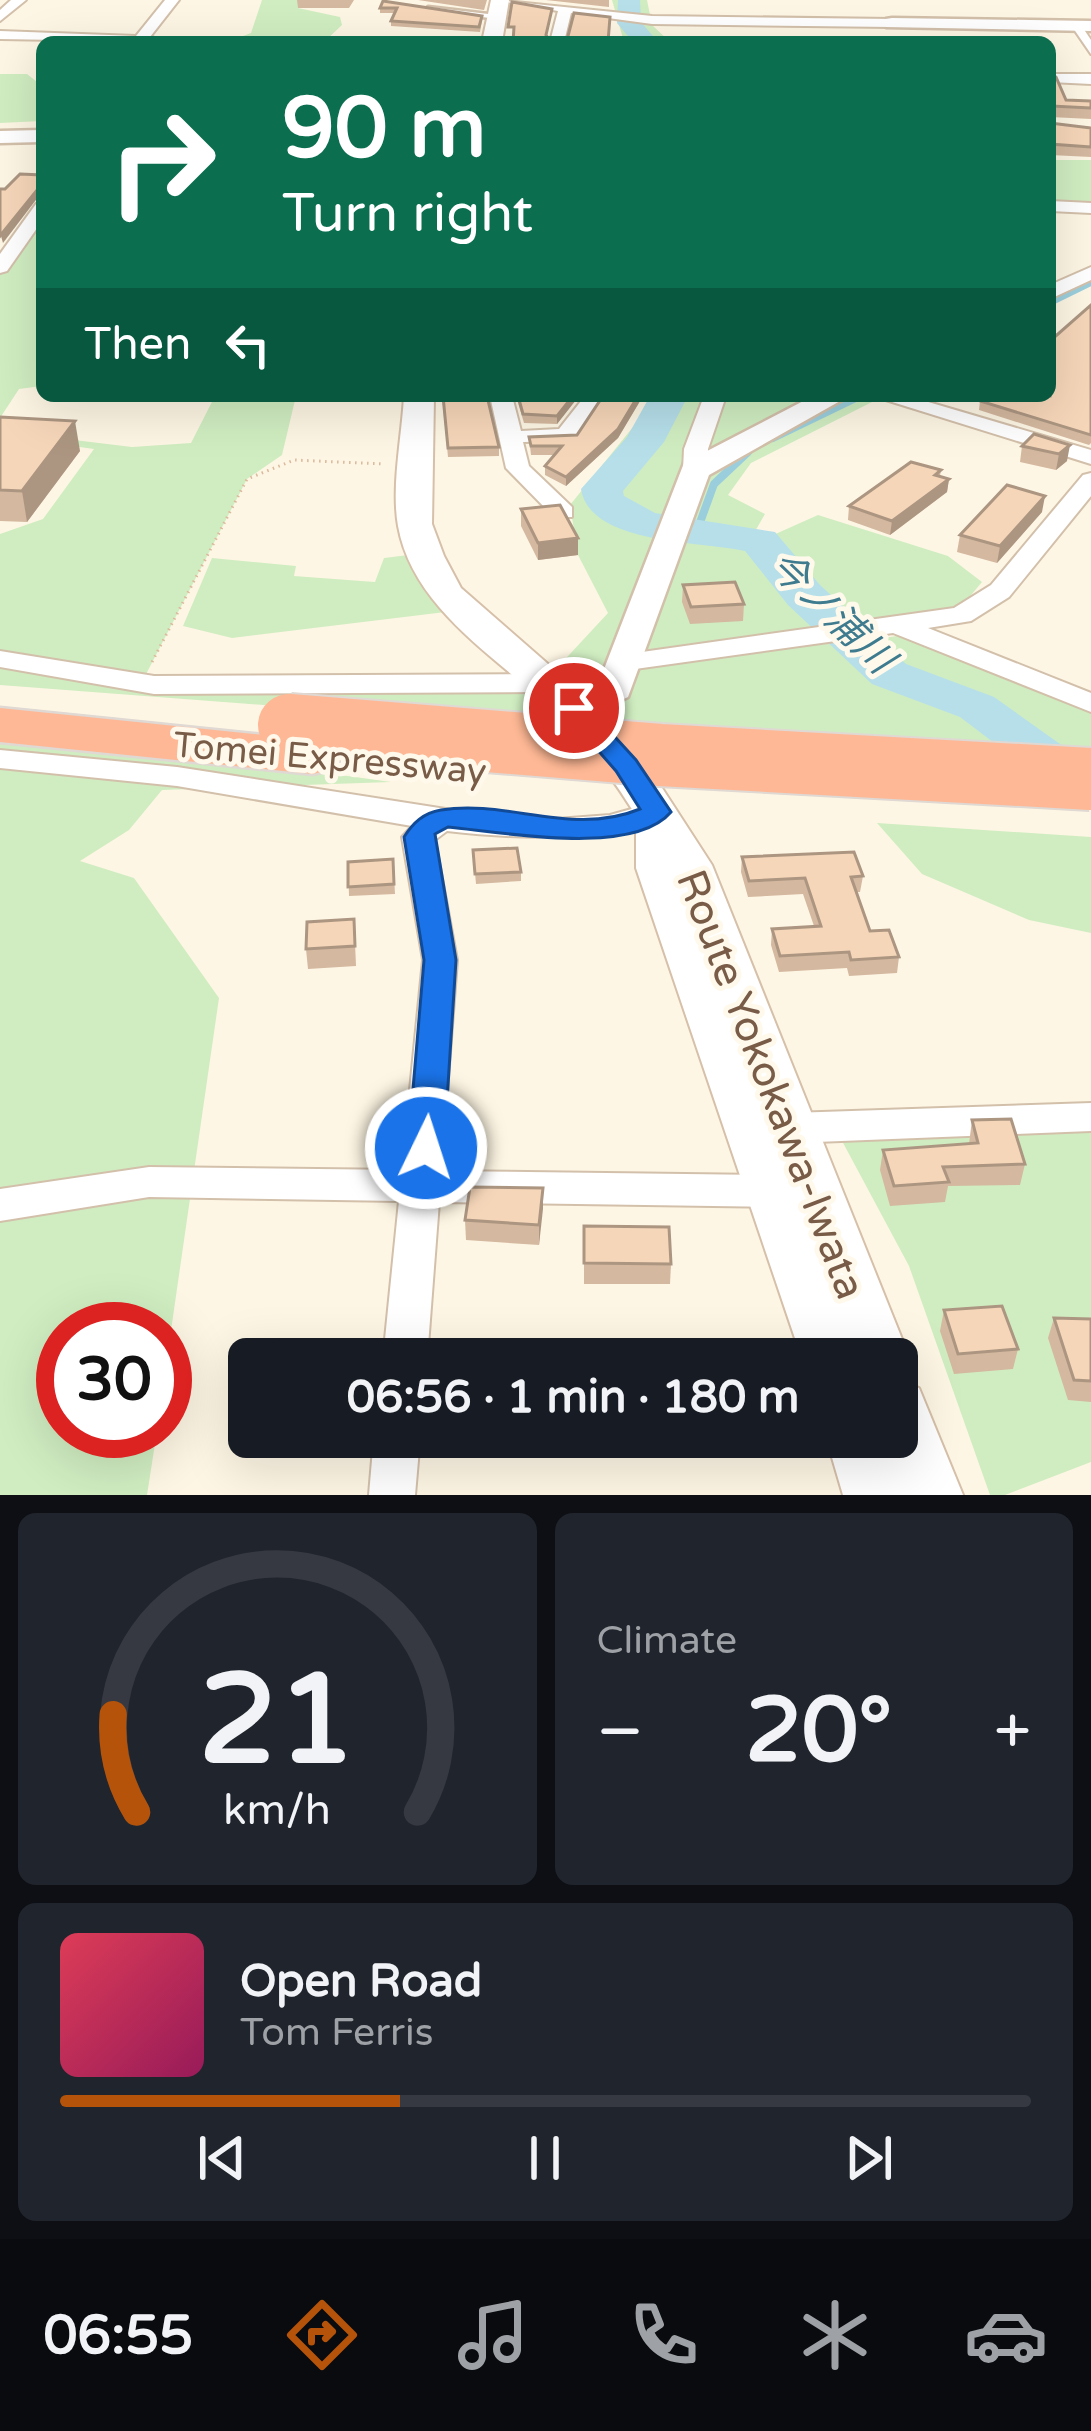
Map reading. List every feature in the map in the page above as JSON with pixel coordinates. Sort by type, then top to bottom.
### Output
[{"type":"highway","name":"Tomei Expressway","points":[[0,694],[301,741],[670,786],[1091,811]]},
{"type":"highway","name":"Tomei Expressway","points":[[0,725],[1091,779]]},
{"type":"highway","points":[[660,755],[1091,764]]},
{"type":"main road","points":[[494,36],[500,6]]},
{"type":"main road","name":"Route Yokokawa-Iwata","points":[[419,402],[415,524],[446,594],[574,708],[627,766],[688,865],[871,1338]]},
{"type":"main road","name":"Route Yokokawa-Iwata","points":[[657,812],[659,868],[826,1338]]},
{"type":"main road","points":[[865,1458],[876,1495]]},
{"type":"main road","points":[[916,1458],[930,1495]]},
{"type":"street","points":[[0,17],[19,0]]},
{"type":"street","points":[[144,36],[172,0]]},
{"type":"street","points":[[743,36],[744,0]]},
{"type":"street","points":[[883,0],[895,33]]},
{"type":"street","points":[[500,6],[652,20],[744,21],[895,33],[1082,26],[1091,50]]},
{"type":"street","points":[[558,36],[565,9]]},
{"type":"street","points":[[618,17],[622,36]]},
{"type":"street","points":[[0,35],[36,37]]},
{"type":"street","points":[[1056,78],[1091,79]]},
{"type":"street","points":[[0,137],[36,136]]},
{"type":"street","points":[[1056,206],[1091,208]]},
{"type":"street","points":[[0,267],[7,249],[35,226]]},
{"type":"street","points":[[1056,287],[1091,273]]},
{"type":"street","points":[[1056,288],[1091,292]]},
{"type":"street","points":[[507,402],[518,468],[563,512]]},
{"type":"street","points":[[510,434],[565,436],[592,402]]},
{"type":"street","points":[[574,708],[616,689],[694,470],[696,449],[713,402]]},
{"type":"street","points":[[694,470],[824,402]]},
{"type":"street","points":[[904,402],[1091,457]]},
{"type":"street","points":[[628,662],[961,615],[1000,590],[1091,480]]},
{"type":"street","points":[[887,628],[1091,703]]},
{"type":"street","points":[[0,659],[141,683],[325,688],[543,683]]},
{"type":"street","points":[[0,759],[197,779],[444,818],[577,830],[634,822],[657,812]]},
{"type":"street","points":[[407,1338],[440,960],[418,837],[444,818]]},
{"type":"street","points":[[791,1128],[1091,1117]]},
{"type":"street","points":[[0,1205],[148,1182],[774,1191]]},
{"type":"street","points":[[392,1495],[396,1458]]},
{"type":"lane","points":[[427,8],[500,6]]},
{"type":"path","points":[[141,683],[247,479],[260,467],[296,460],[414,466]]},
{"type":"green space","points":[[262,0],[299,0],[298,8],[340,17],[342,25],[330,36],[243,36],[251,33]]},
{"type":"green space","points":[[612,0],[647,0],[652,25],[664,36],[622,36]]},
{"type":"green space","points":[[0,74],[27,74],[36,81],[36,121],[0,123]]},
{"type":"green space","points":[[1056,160],[1091,160],[1091,206],[1056,204]]},
{"type":"green space","points":[[36,217],[36,387],[19,389],[0,418],[0,252],[11,252]]},
{"type":"green space","points":[[212,402],[295,402],[282,455],[247,479],[142,682],[396,694],[543,683],[594,730],[0,685],[0,534],[43,519],[94,449],[0,436],[0,431],[132,447],[191,443]]},
{"type":"green space","points":[[653,402],[872,402],[751,463],[728,495],[765,514],[754,533],[760,541],[818,515],[948,556],[982,582],[957,612],[877,625],[836,625],[855,642],[897,636],[1091,709],[1091,752],[625,734],[556,669],[608,613],[578,555],[570,505]]},
{"type":"green space","points":[[408,555],[462,610],[232,638],[183,626],[212,558],[296,566],[294,576],[375,582],[384,558]]},
{"type":"green space","points":[[0,728],[391,782],[162,790],[129,830],[80,861],[134,878],[219,998],[175,1302],[36,1302],[36,1458],[153,1458],[147,1495],[0,1495]]},
{"type":"green space","points":[[877,823],[1091,837],[1091,933],[1029,920],[922,874]]},
{"type":"green space","points":[[1091,1117],[1091,1462],[1005,1495],[990,1495],[909,1266],[834,1126]]},
{"type":"building","points":[[383,1],[482,16],[479,27],[391,21],[397,8],[380,8]]},
{"type":"building","points":[[512,2],[552,9],[547,36],[513,36],[514,27],[508,27]]},
{"type":"building","points":[[574,13],[610,17],[608,36],[568,36]]},
{"type":"building","points":[[1056,77],[1066,100],[1091,101],[1091,108],[1056,106]]},
{"type":"building","points":[[1056,124],[1091,128],[1091,147],[1056,144]]},
{"type":"building","points":[[20,174],[36,175],[36,191],[0,236],[0,189]]},
{"type":"building","points":[[1091,305],[1091,435],[983,402],[1056,402],[1056,336]]},
{"type":"building","points":[[444,402],[488,402],[499,447],[448,448]]},
{"type":"building","points":[[520,402],[568,402],[557,416],[523,414]]},
{"type":"building","points":[[599,402],[634,402],[618,429],[566,477],[545,466],[562,446],[531,446],[529,437],[577,435]]},
{"type":"building","points":[[0,417],[75,421],[22,491],[0,490]]},
{"type":"building","points":[[1034,434],[1070,445],[1059,454],[1022,446]]},
{"type":"building","points":[[911,462],[941,470],[935,475],[949,479],[892,521],[849,506]]},
{"type":"building","points":[[1007,485],[1045,496],[1000,546],[960,535]]},
{"type":"building","points":[[560,505],[578,538],[538,543],[521,509]]},
{"type":"building","points":[[735,582],[744,604],[691,607],[683,585]]},
{"type":"building","points":[[517,848],[521,872],[475,874],[473,850]]},
{"type":"building","points":[[854,852],[863,876],[851,877],[870,931],[889,930],[899,957],[851,960],[849,952],[780,956],[772,929],[821,926],[805,878],[749,881],[742,857]]},
{"type":"building","points":[[393,859],[394,884],[348,887],[348,862]]},
{"type":"building","points":[[354,919],[355,946],[306,949],[307,922]]},
{"type":"building","points":[[1011,1119],[1025,1164],[943,1167],[949,1182],[894,1186],[883,1150],[978,1143],[972,1120]]},
{"type":"building","points":[[470,1187],[543,1188],[539,1225],[465,1220]]},
{"type":"building","points":[[584,1226],[669,1227],[671,1264],[584,1263]]},
{"type":"building","points":[[1002,1306],[1018,1349],[958,1354],[944,1310]]},
{"type":"building","points":[[1054,1318],[1091,1319],[1091,1381],[1074,1380]]},
{"type":"waterway","name":"今ノ浦川","points":[[629,0],[629,23],[641,36]]},
{"type":"waterway","points":[[1056,300],[1091,283]]},
{"type":"waterway","name":"今ノ浦川","points":[[666,402],[644,442],[602,489],[604,501],[621,515],[650,525],[698,528],[760,541],[804,595],[889,674],[977,707],[1087,788]]},
{"type":"waterway","points":[[773,438],[848,402]]},
{"type":"waterway","points":[[698,528],[714,484],[748,452]]},
{"type":"route","points":[[426,1148],[440,960],[431,889],[418,837],[424,828],[444,818],[536,831],[577,830],[634,822],[657,812],[627,766],[574,708]]}]
